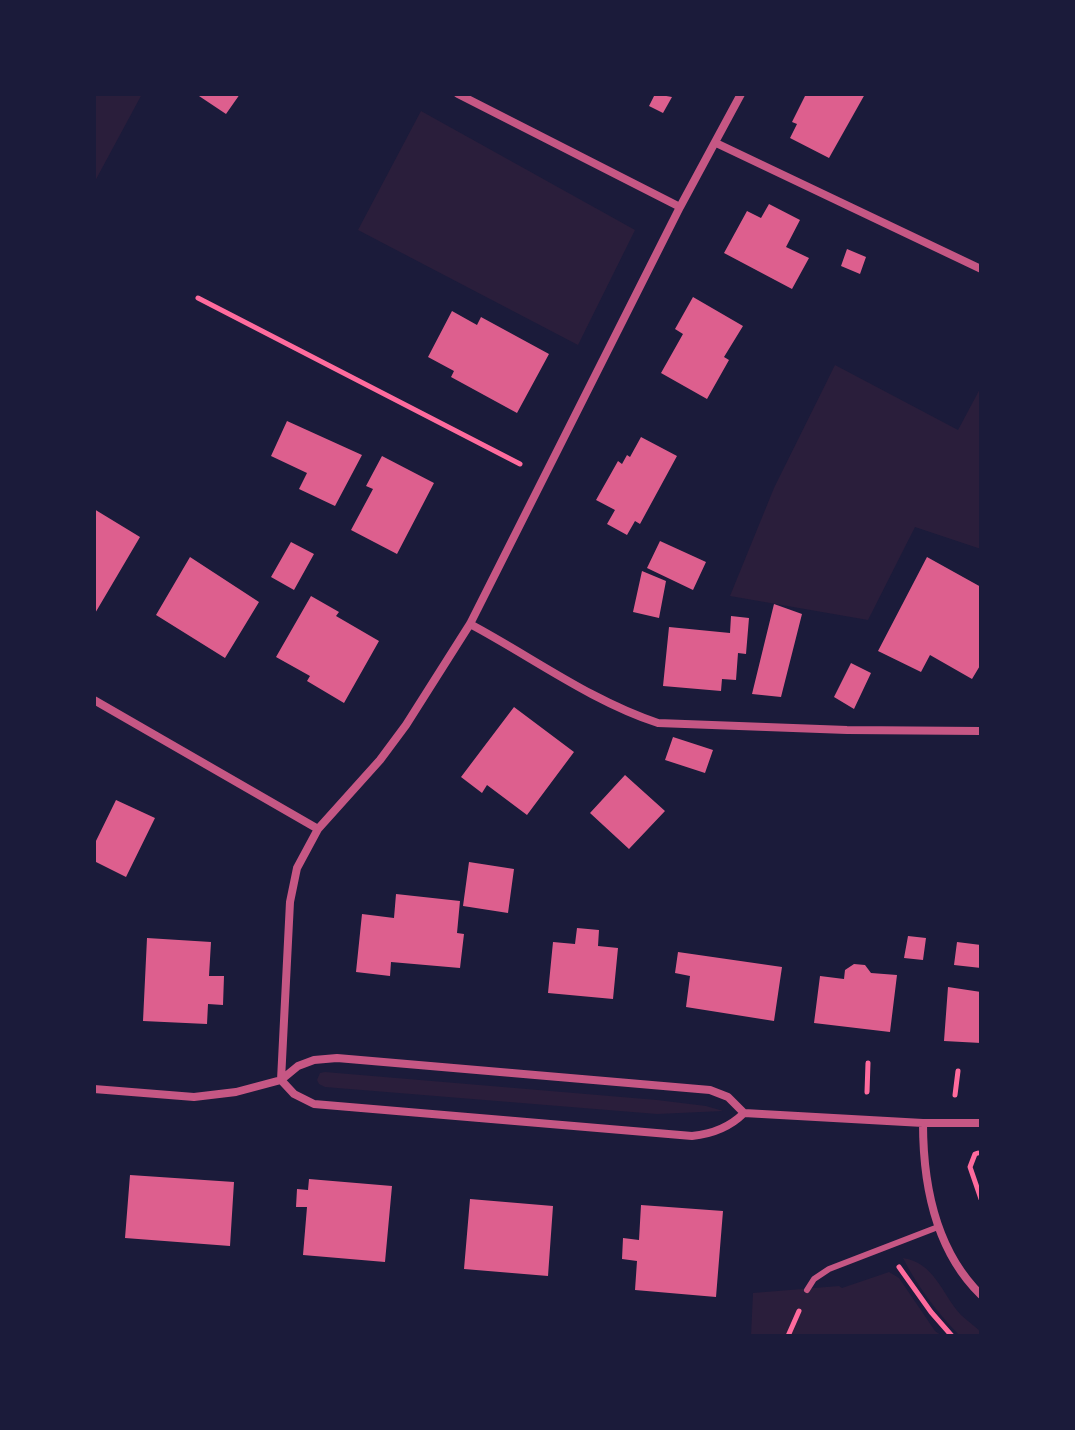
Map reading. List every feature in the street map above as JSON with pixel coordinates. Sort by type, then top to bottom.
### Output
[{"type":"street","points":[[458,94],[680,207]]},
{"type":"street","points":[[741,94],[680,207],[470,624],[406,725],[380,760],[318,829],[297,868],[290,902],[281,1080],[294,1094],[314,1104],[692,1136],[709,1134],[726,1127],[744,1113],[923,1123],[981,1123]]},
{"type":"street","points":[[716,143],[981,269]]},
{"type":"street","points":[[470,624],[603,700],[658,723],[981,731]]},
{"type":"street","points":[[94,700],[318,829]]},
{"type":"street","points":[[94,1089],[194,1097],[236,1092],[281,1080],[298,1066],[314,1060],[337,1058],[710,1090],[728,1097],[744,1113]]},
{"type":"street","points":[[923,1123],[925,1170],[938,1227],[951,1257],[981,1295]]},
{"type":"lane","points":[[807,1290],[814,1279],[829,1269],[938,1227]]},
{"type":"path","points":[[198,298],[544,477]]},
{"type":"path","points":[[867,1092],[868,1063]]},
{"type":"path","points":[[955,1095],[958,1071]]},
{"type":"path","points":[[981,1151],[975,1154],[970,1167],[981,1199]]},
{"type":"path","points":[[889,1245],[907,1278],[952,1336]]},
{"type":"shaded area","points":[[94,94],[142,94],[94,183]]},
{"type":"shaded area","points":[[421,111],[635,230],[578,345],[358,230]]},
{"type":"shaded area","points":[[835,365],[958,430],[981,387],[981,549],[915,527],[868,620],[730,596],[774,488]]},
{"type":"shaded area","points":[[320,1073],[657,1100],[723,1111],[657,1114],[325,1087],[317,1080]]},
{"type":"shaded area","points":[[903,1258],[914,1261],[930,1272],[961,1315],[981,1332],[981,1336],[959,1335],[928,1298]]},
{"type":"shaded area","points":[[889,1272],[899,1278],[935,1331],[942,1336],[751,1336],[753,1293],[842,1288]]},
{"type":"building","points":[[196,94],[240,94],[226,114]]},
{"type":"building","points":[[655,94],[672,97],[663,113],[649,106]]},
{"type":"building","points":[[806,94],[865,94],[829,158],[790,138],[797,124],[792,122]]},
{"type":"building","points":[[769,204],[800,220],[786,247],[809,258],[792,289],[724,253],[747,211],[761,218]]},
{"type":"building","points":[[847,249],[866,257],[860,274],[841,266]]},
{"type":"building","points":[[693,297],[743,326],[724,357],[729,360],[707,399],[661,373],[683,334],[675,329]]},
{"type":"building","points":[[452,311],[477,325],[481,317],[549,354],[517,413],[451,377],[454,371],[428,357]]},
{"type":"building","points":[[287,421],[362,455],[335,506],[299,489],[307,473],[271,456]]},
{"type":"building","points":[[641,437],[677,456],[640,524],[635,521],[627,535],[607,524],[615,510],[596,500],[618,461],[622,464],[627,455],[630,457]]},
{"type":"building","points":[[382,456],[434,483],[397,554],[351,530],[373,489],[366,486]]},
{"type":"building","points":[[94,509],[140,537],[94,615]]},
{"type":"building","points":[[660,541],[706,562],[693,590],[647,568]]},
{"type":"building","points":[[291,542],[314,554],[294,590],[271,577]]},
{"type":"building","points":[[190,557],[259,602],[225,658],[156,615]]},
{"type":"building","points":[[927,557],[981,587],[981,664],[972,679],[930,655],[921,672],[878,651]]},
{"type":"building","points":[[642,571],[666,581],[659,618],[633,612]]},
{"type":"building","points":[[311,596],[339,612],[336,616],[379,641],[344,703],[307,681],[310,676],[276,657]]},
{"type":"building","points":[[774,604],[802,614],[781,697],[752,694]]},
{"type":"building","points":[[731,616],[749,618],[746,654],[738,653],[736,680],[722,679],[721,691],[663,686],[669,627],[730,633]]},
{"type":"building","points":[[851,663],[871,673],[854,709],[834,697]]},
{"type":"building","points":[[514,707],[574,752],[527,815],[487,785],[482,793],[461,777]]},
{"type":"building","points":[[673,737],[713,750],[705,773],[665,760]]},
{"type":"building","points":[[625,775],[665,811],[629,849],[590,813]]},
{"type":"building","points":[[116,800],[155,818],[126,877],[94,861],[94,845]]},
{"type":"building","points":[[469,862],[514,869],[508,913],[463,906]]},
{"type":"building","points":[[396,894],[460,901],[457,933],[464,934],[460,968],[391,962],[390,976],[356,972],[362,914],[394,918]]},
{"type":"building","points":[[577,928],[599,930],[598,946],[618,948],[613,999],[548,993],[553,942],[575,944]]},
{"type":"building","points":[[908,936],[926,938],[923,960],[904,958]]},
{"type":"building","points":[[147,938],[211,942],[209,976],[224,976],[223,1005],[208,1004],[207,1024],[143,1021]]},
{"type":"building","points":[[957,942],[981,945],[981,968],[954,965]]},
{"type":"building","points":[[678,952],[782,967],[774,1021],[686,1007],[690,976],[675,973]]},
{"type":"building","points":[[854,964],[865,965],[871,973],[897,975],[890,1032],[814,1023],[820,976],[844,979],[845,970]]},
{"type":"building","points":[[948,987],[981,992],[981,1043],[944,1041]]},
{"type":"building","points":[[130,1175],[234,1182],[230,1246],[125,1238]]},
{"type":"building","points":[[309,1179],[392,1186],[385,1262],[303,1255],[307,1207],[296,1207],[297,1189],[308,1190]]},
{"type":"building","points":[[470,1199],[553,1206],[548,1276],[464,1269]]},
{"type":"building","points":[[641,1205],[723,1211],[716,1297],[635,1290],[637,1261],[622,1259],[623,1238],[639,1240]]}]
